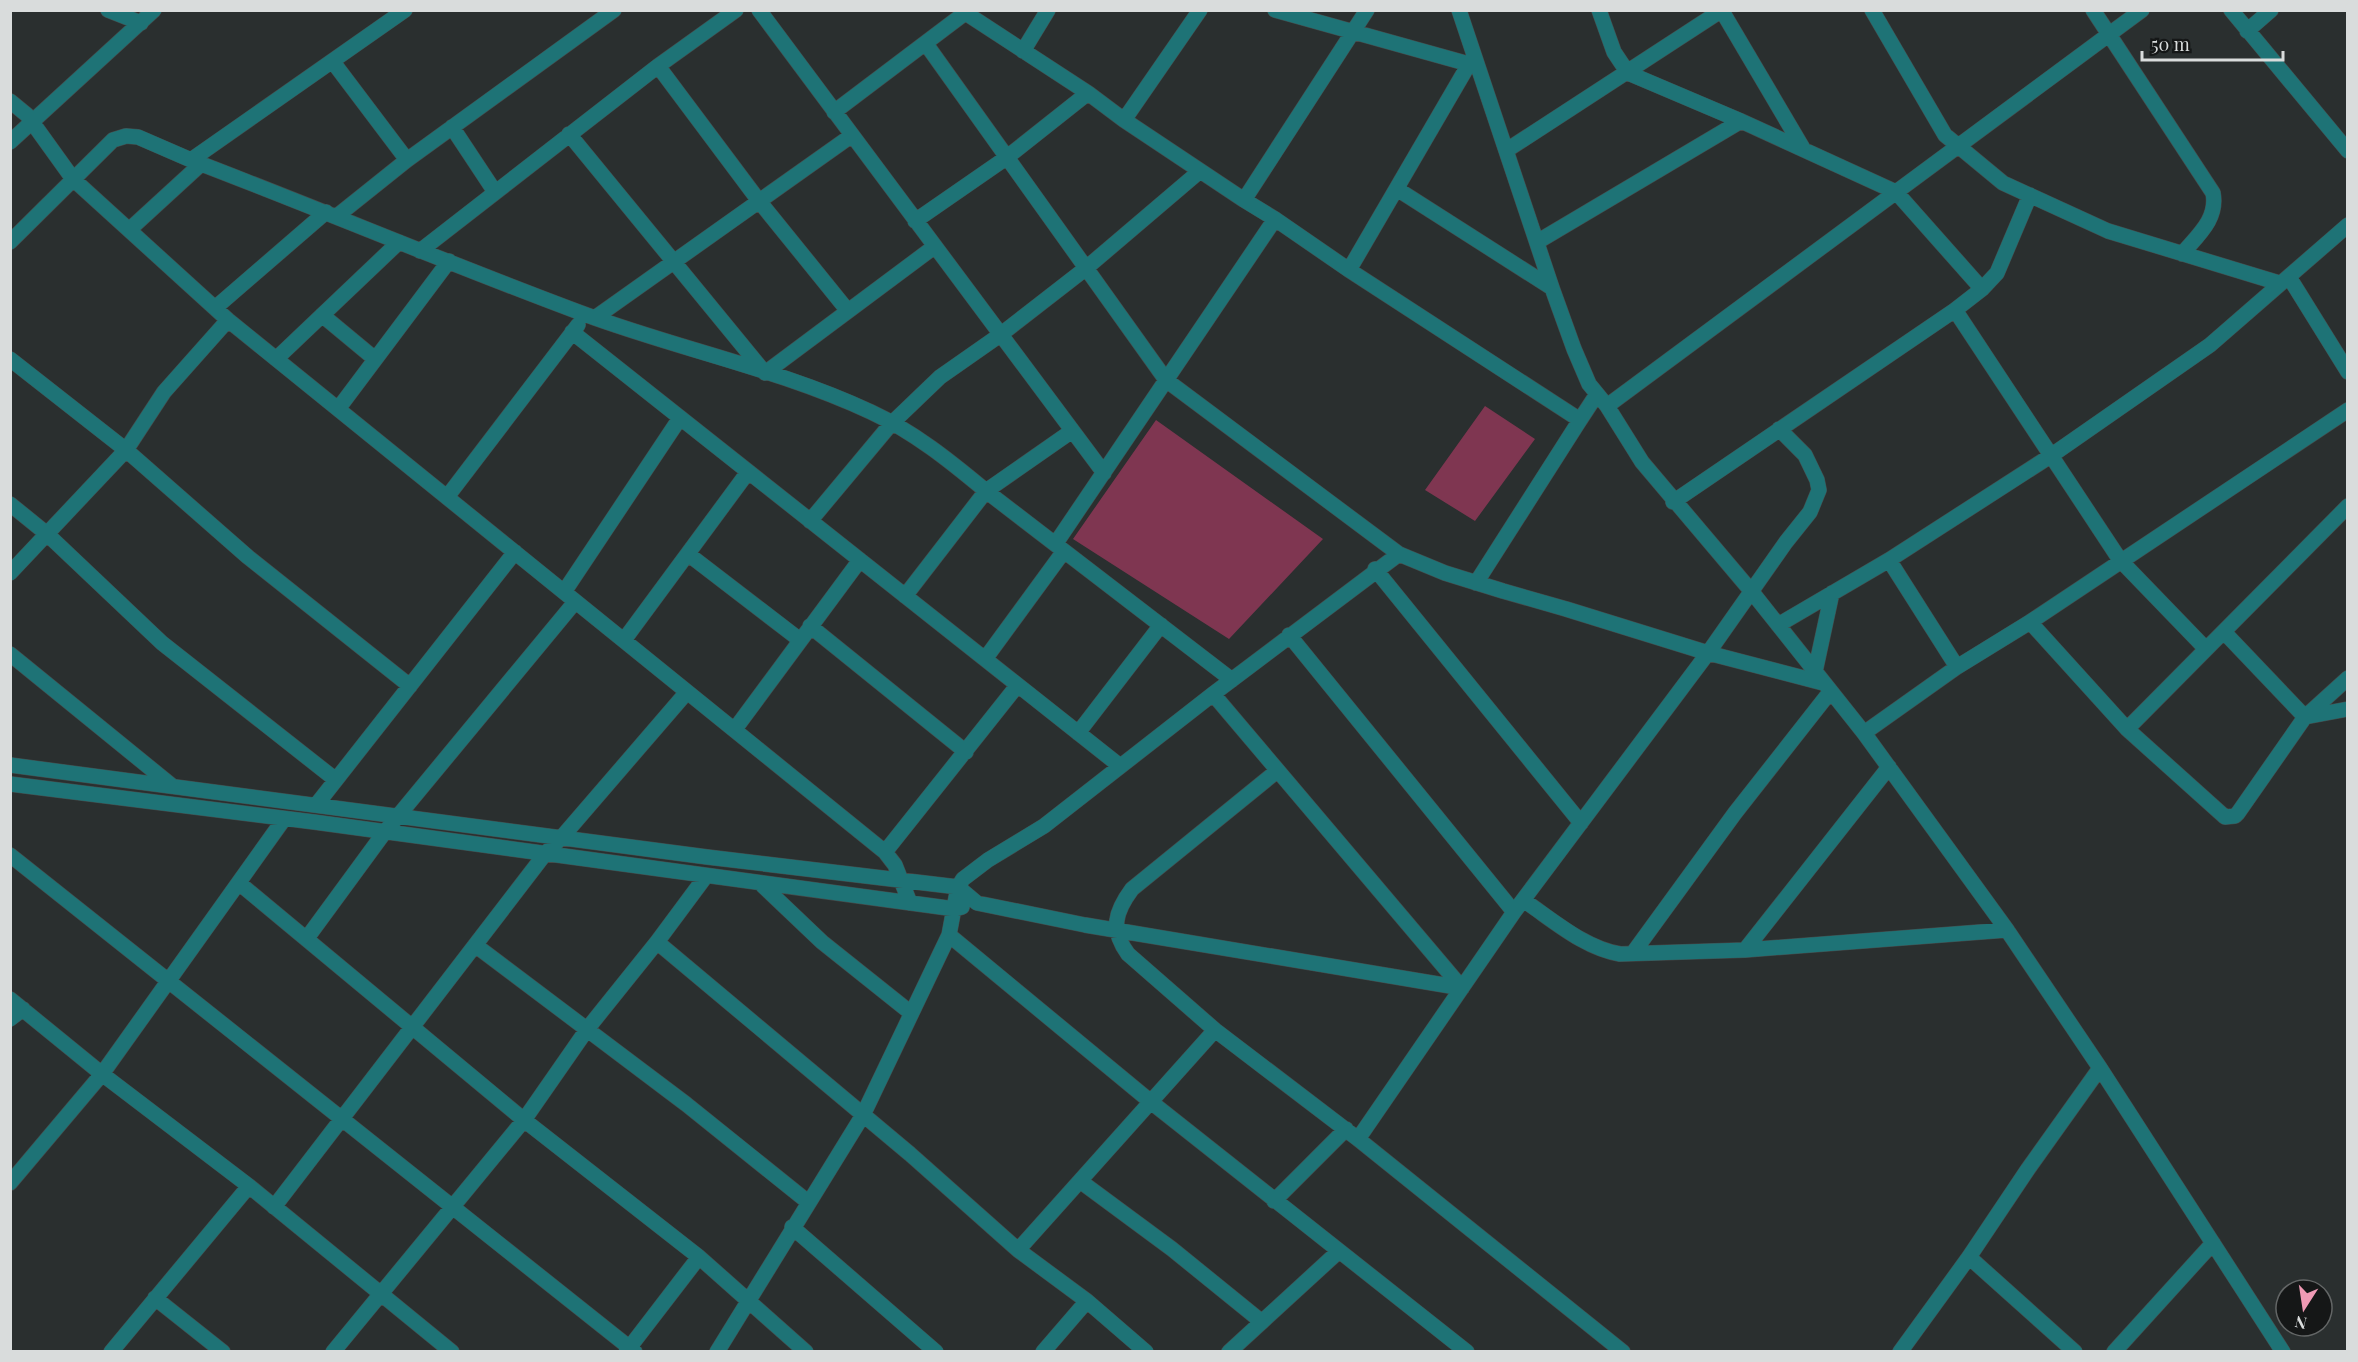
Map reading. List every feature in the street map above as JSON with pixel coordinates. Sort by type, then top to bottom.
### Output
[{"type":"street","points":[[108,10],[141,22]]},
{"type":"street","points":[[10,142],[154,10]]},
{"type":"street","points":[[129,230],[196,162],[405,10]]},
{"type":"street","points":[[214,308],[331,214],[614,10]]},
{"type":"street","points":[[420,251],[658,66],[736,10]]},
{"type":"street","points":[[759,10],[1104,473]]},
{"type":"street","points":[[1023,51],[1048,10]]},
{"type":"street","points":[[1124,120],[1200,10]]},
{"type":"street","points":[[1275,10],[1474,65]]},
{"type":"street","points":[[1244,200],[1367,10]]},
{"type":"street","points":[[1459,10],[1474,65],[1507,150],[1552,288],[1589,384],[1642,462],[1752,592],[1864,733],[2007,930],[2100,1068],[2283,1352]]},
{"type":"street","points":[[1599,10],[1614,52],[1628,73],[1741,121],[1896,192],[1982,289]]},
{"type":"street","points":[[1872,10],[1945,135],[2003,183],[2108,231],[2182,254],[2284,280],[2348,372]]},
{"type":"street","points":[[2093,10],[2213,194],[2215,206],[2213,215],[2182,254]]},
{"type":"street","points":[[1476,583],[1580,420],[1602,400],[1896,192],[2142,10]]},
{"type":"street","points":[[2231,10],[2348,151]]},
{"type":"street","points":[[2247,31],[2271,10]]},
{"type":"street","points":[[1507,150],[1722,11],[1804,150]]},
{"type":"street","points":[[834,112],[926,44],[963,12],[1088,93],[1124,120],[1349,270],[1580,420]]},
{"type":"street","points":[[926,44],[1166,380],[1399,554],[1476,583],[1708,653],[1822,682]]},
{"type":"street","points":[[333,62],[407,160]]},
{"type":"street","points":[[1349,270],[1474,65]]},
{"type":"street","points":[[658,66],[759,201],[849,311]]},
{"type":"street","points":[[915,221],[1006,158],[1088,93]]},
{"type":"street","points":[[10,101],[18,106],[32,123],[73,179],[214,308],[885,852],[895,865],[910,903]]},
{"type":"street","points":[[1537,242],[1741,121]]},
{"type":"street","points":[[452,128],[495,192]]},
{"type":"street","points":[[569,134],[765,373]]},
{"type":"street","points":[[10,242],[112,140],[126,136],[138,137],[420,251],[591,316],[765,373],[871,412],[947,458],[986,491],[1232,680]]},
{"type":"street","points":[[447,497],[572,332],[591,316],[673,262],[851,136]]},
{"type":"street","points":[[810,521],[891,424],[940,377],[1000,335],[1085,268],[1200,171]]},
{"type":"street","points":[[1397,189],[1552,288]]},
{"type":"street","points":[[1673,501],[1955,310],[1982,289],[1997,273],[2030,195]]},
{"type":"street","points":[[985,659],[1060,547],[1104,473],[1275,219]]},
{"type":"street","points":[[1778,625],[1889,560],[2052,455],[2210,345],[2348,225]]},
{"type":"street","points":[[276,359],[399,242]]},
{"type":"street","points":[[765,373],[934,247]]},
{"type":"street","points":[[338,409],[449,261]]},
{"type":"street","points":[[1955,310],[2121,560],[2206,650]]},
{"type":"street","points":[[322,315],[375,359]]},
{"type":"street","points":[[10,573],[126,450],[164,392],[228,320]]},
{"type":"street","points":[[572,332],[1120,766]]},
{"type":"street","points":[[10,359],[126,450],[248,557],[410,686]]},
{"type":"street","points":[[1864,733],[1957,667],[2030,622],[2348,410]]},
{"type":"street","points":[[307,938],[384,832],[569,597],[680,418]]},
{"type":"street","points":[[1274,1201],[1352,1134],[1462,988],[1519,906],[1810,512],[1819,490],[1817,480],[1805,456],[1779,429]]},
{"type":"street","points":[[905,596],[986,491],[1072,431]]},
{"type":"street","points":[[624,640],[748,472]]},
{"type":"street","points":[[10,504],[47,534],[162,643],[336,780]]},
{"type":"street","points":[[2127,729],[2348,506]]},
{"type":"street","points":[[317,804],[515,552]]},
{"type":"street","points":[[688,554],[800,640]]},
{"type":"street","points":[[717,1352],[862,1115],[950,935],[958,887],[963,879],[988,860],[1044,826],[1289,635],[1399,554]]},
{"type":"street","points":[[735,729],[860,560]]},
{"type":"street","points":[[1889,560],[1957,667]]},
{"type":"street","points":[[1376,569],[1581,823]]},
{"type":"street","points":[[1633,953],[1735,813],[1822,682],[1832,593]]},
{"type":"street","points":[[2030,622],[2127,729],[2221,815],[2230,817],[2238,813],[2305,717],[2348,678]]},
{"type":"street","points":[[1078,733],[1161,625]]},
{"type":"street","points":[[810,626],[966,752]]},
{"type":"street","points":[[2224,632],[2305,717]]},
{"type":"street","points":[[1289,635],[1519,906],[1604,951],[1633,953],[1745,950],[2007,930]]},
{"type":"street","points":[[10,654],[200,807]]},
{"type":"street","points":[[885,852],[1017,686]]},
{"type":"street","points":[[274,1207],[545,854],[687,692]]},
{"type":"street","points":[[1213,694],[1462,988]]},
{"type":"street","points":[[2305,717],[2348,709]]},
{"type":"street","points":[[10,765],[760,864],[958,887],[978,903]]},
{"type":"street","points":[[1745,950],[1889,768]]},
{"type":"street","points":[[1277,771],[1132,889],[1120,906],[1116,930],[1120,943],[1128,954],[1215,1030],[1352,1134],[1623,1352]]},
{"type":"street","points":[[10,784],[200,807],[955,909],[978,903],[1116,930],[1462,988]]},
{"type":"street","points":[[10,1183],[102,1074],[284,819]]},
{"type":"street","points":[[10,855],[630,1350],[699,1257]]},
{"type":"street","points":[[333,1352],[524,1120],[588,1028],[706,876]]},
{"type":"street","points":[[239,883],[524,1120],[699,1257],[806,1352]]},
{"type":"street","points":[[760,883],[822,942],[911,1014]]},
{"type":"street","points":[[950,935],[1151,1102],[1467,1352]]},
{"type":"street","points":[[657,942],[910,1154],[1018,1250],[1087,1301],[1146,1352]]},
{"type":"street","points":[[475,945],[588,1028],[808,1202]]},
{"type":"street","points":[[10,999],[102,1074],[249,1186],[448,1350]]},
{"type":"street","points":[[10,1019],[23,1010]]},
{"type":"street","points":[[1018,1250],[1215,1030]]},
{"type":"street","points":[[1900,1352],[2100,1068]]},
{"type":"street","points":[[1080,1181],[1172,1249],[1262,1322]]},
{"type":"street","points":[[111,1352],[249,1186]]},
{"type":"street","points":[[792,1227],[936,1352]]},
{"type":"street","points":[[2114,1352],[2213,1243]]},
{"type":"street","points":[[1229,1352],[1338,1251]]},
{"type":"street","points":[[1969,1257],[2075,1352]]},
{"type":"street","points":[[155,1298],[223,1352]]},
{"type":"street","points":[[1043,1352],[1087,1301]]},
{"type":"shaded area","points":[[1485,406],[1535,439],[1475,521],[1425,490]]},
{"type":"shaded area","points":[[1156,420],[1323,539],[1229,639],[1073,539]]}]
